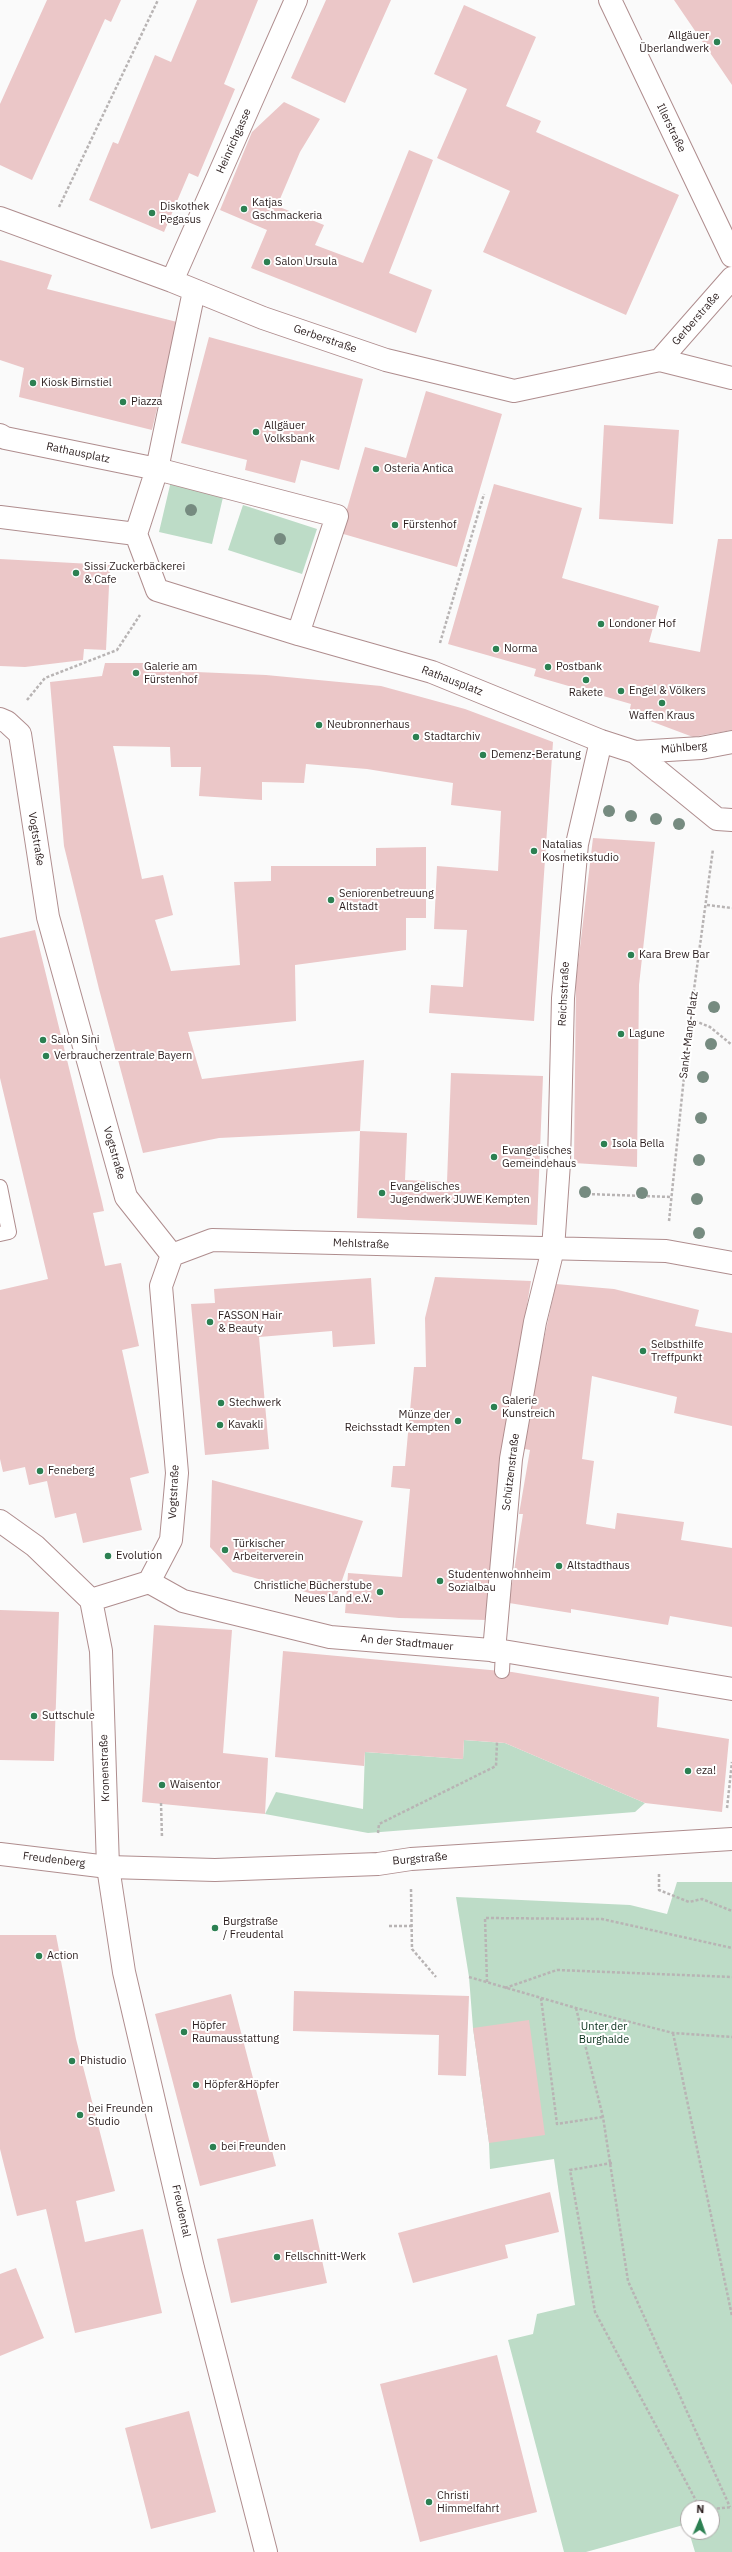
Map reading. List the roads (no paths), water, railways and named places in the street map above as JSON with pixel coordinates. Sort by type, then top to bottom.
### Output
[{"type":"street","name":"Heinrichgasse","points":[[172,281],[296,0]]},
{"type":"street","name":"Illerstraße","points":[[610,0],[732,256]]},
{"type":"street","name":"Gerberstraße","points":[[0,218],[45,236],[172,281],[194,291],[386,360],[514,391],[660,360],[732,378]]},
{"type":"street","name":"Gerberstraße","points":[[660,360],[732,278]]},
{"type":"street","points":[[0,517],[136,534],[157,469],[194,291]]},
{"type":"street","name":"Rathausplatz","points":[[0,434],[5,438],[157,469],[337,516],[298,634]]},
{"type":"street","name":"Rathausplatz","points":[[136,534],[157,590],[298,634],[432,672],[601,741]]},
{"type":"street","name":"Vogtstraße","points":[[4,720],[20,734],[48,917],[126,1197],[172,1255],[161,1286],[177,1473],[171,1540],[149,1582]]},
{"type":"street","points":[[601,741],[635,752],[724,819]]},
{"type":"street","name":"Reichsstraße","points":[[553,1249],[557,1193],[563,998],[577,844],[601,741]]},
{"type":"street","name":"Mühlberg","points":[[635,752],[701,748],[732,742]]},
{"type":"street","name":"Mehlstraße","points":[[172,1255],[212,1240],[553,1249]]},
{"type":"street","points":[[553,1249],[666,1252],[732,1263]]},
{"type":"street","name":"Schützenstraße","points":[[500,1658],[511,1459],[535,1322],[553,1249]]},
{"type":"street","points":[[0,1521],[35,1546],[91,1600],[149,1582]]},
{"type":"street","name":"An der Stadtmauer","points":[[149,1582],[183,1600],[330,1637],[732,1689]]},
{"type":"street","name":"Kronenstraße","points":[[91,1600],[101,1651],[108,1867]]},
{"type":"street","name":"Burgstraße","points":[[108,1867],[215,1870],[378,1864],[411,1859],[728,1839]]},
{"type":"street","name":"Freudenberg","points":[[0,1854],[108,1867]]},
{"type":"street","name":"Freudental","points":[[108,1867],[124,1972],[178,2196],[193,2268],[266,2552]]},
{"type":"lane","points":[[0,1187],[9,1232],[0,1234]]},
{"type":"place","name":"Allgäuer Überlandwerk","points":[[717,42]]},
{"type":"place","name":"Katjas Gschmackeria","points":[[244,209]]},
{"type":"place","name":"Diskothek Pegasus","points":[[152,213]]},
{"type":"place","name":"Salon Ursula","points":[[267,262]]},
{"type":"place","name":"Kiosk Birnstiel","points":[[33,383]]},
{"type":"place","name":"Piazza","points":[[123,402]]},
{"type":"place","name":"Allgäuer Volksbank","points":[[256,432]]},
{"type":"place","name":"Osteria Antica","points":[[376,469]]},
{"type":"place","name":"Fürstenhof","points":[[395,525]]},
{"type":"place","name":"Sissi Zuckerbäckerei & Cafe","points":[[76,573]]},
{"type":"place","name":"Londoner Hof","points":[[601,624]]},
{"type":"place","name":"Norma","points":[[496,649]]},
{"type":"place","name":"Postbank","points":[[548,667]]},
{"type":"place","name":"Galerie am Fürstenhof","points":[[136,673]]},
{"type":"place","name":"Rakete","points":[[586,680]]},
{"type":"place","name":"Engel & Völkers","points":[[621,691]]},
{"type":"place","name":"Waffen Kraus","points":[[662,703]]},
{"type":"place","name":"Neubronnerhaus","points":[[319,725]]},
{"type":"place","name":"Stadtarchiv","points":[[416,737]]},
{"type":"place","name":"Demenz-Beratung","points":[[483,755]]},
{"type":"place","name":"Natalias Kosmetikstudio","points":[[534,851]]},
{"type":"place","name":"Seniorenbetreuung Altstadt","points":[[331,900]]},
{"type":"place","name":"Kara Brew Bar","points":[[631,955]]},
{"type":"place","name":"Lagune","points":[[621,1034]]},
{"type":"place","name":"Salon Sini","points":[[43,1040]]},
{"type":"place","name":"Verbraucherzentrale Bayern","points":[[46,1056]]},
{"type":"place","name":"Isola Bella","points":[[604,1144]]},
{"type":"place","name":"Evangelisches Gemeindehaus","points":[[494,1157]]},
{"type":"place","name":"Evangelisches Jugendwerk JUWE Kempten","points":[[382,1193]]},
{"type":"place","name":"FASSON Hair & Beauty","points":[[210,1322]]},
{"type":"place","name":"Selbsthilfe Treffpunkt","points":[[643,1351]]},
{"type":"place","name":"Stechwerk","points":[[221,1403]]},
{"type":"place","name":"Galerie Kunstreich","points":[[494,1407]]},
{"type":"place","name":"Münze der Reichsstadt Kempten","points":[[458,1421]]},
{"type":"place","name":"Kavakli","points":[[220,1425]]},
{"type":"place","name":"Feneberg","points":[[40,1471]]},
{"type":"place","name":"Türkischer Arbeiterverein","points":[[225,1550]]},
{"type":"place","name":"Evolution","points":[[108,1556]]},
{"type":"place","name":"Altstadthaus","points":[[559,1566]]},
{"type":"place","name":"Studentenwohnheim Sozialbau","points":[[440,1581]]},
{"type":"place","name":"Christliche Bücherstube Neues Land e.V.","points":[[380,1592]]},
{"type":"place","name":"Suttschule","points":[[34,1716]]},
{"type":"place","name":"eza!","points":[[688,1771]]},
{"type":"place","name":"Waisentor","points":[[162,1785]]},
{"type":"place","name":"Burgstraße / Freudental","points":[[215,1928]]},
{"type":"place","name":"Action","points":[[39,1956]]},
{"type":"place","name":"Höpfer Raumausstattung","points":[[184,2032]]},
{"type":"place","name":"Phistudio","points":[[72,2061]]},
{"type":"place","name":"Höpfer&Höpfer","points":[[196,2085]]},
{"type":"place","name":"bei Freunden Studio","points":[[80,2115]]},
{"type":"place","name":"bei Freunden","points":[[213,2147]]},
{"type":"place","name":"Fellschnitt-Werk","points":[[277,2257]]},
{"type":"place","name":"Christi Himmelfahrt","points":[[429,2502]]},
{"type":"park label","name":"Unter der Burghalde","points":[[604,2033]]}]
